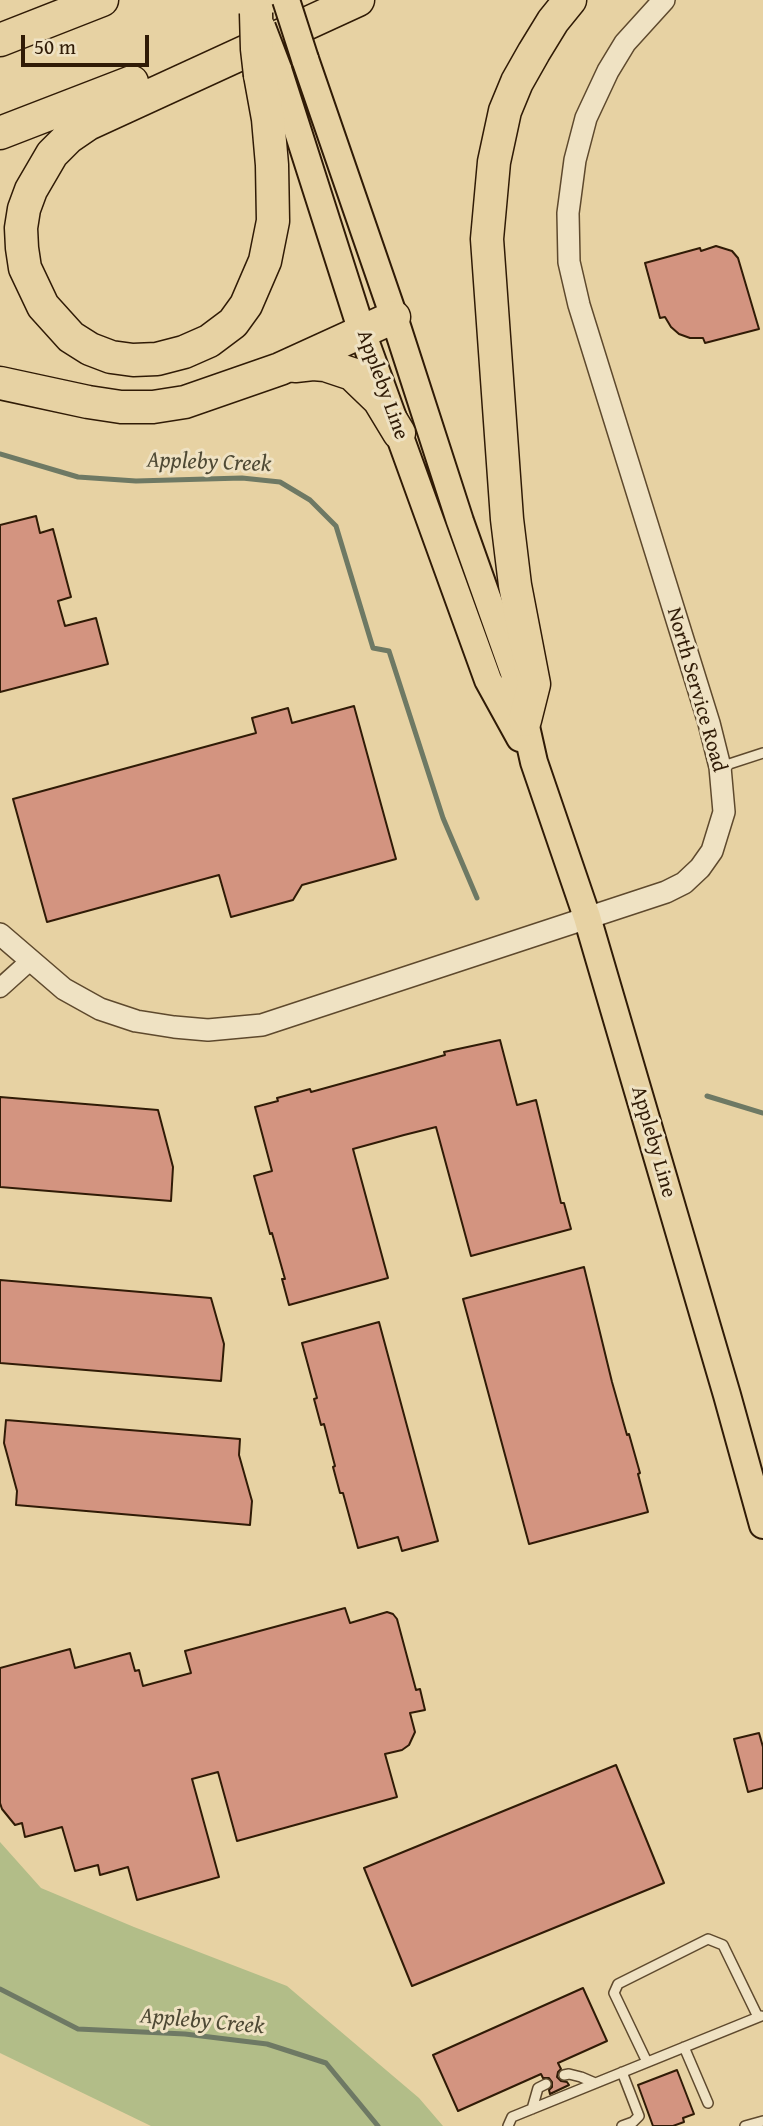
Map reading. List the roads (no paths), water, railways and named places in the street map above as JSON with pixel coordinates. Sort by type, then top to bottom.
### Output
[{"type":"highway","points":[[46,22],[80,0]]},
{"type":"highway","points":[[0,40],[102,0]]},
{"type":"highway","points":[[0,133],[342,0]]},
{"type":"highway","points":[[254,6],[257,49],[269,72],[272,221],[265,261],[246,305],[233,323],[209,341],[184,352],[157,359],[133,360],[111,357],[90,349],[71,337],[43,306],[25,268],[21,228],[24,209],[36,180],[52,154],[69,137],[88,124],[358,0]]},
{"type":"highway","points":[[525,720],[534,684],[515,585],[507,519],[487,239],[494,162],[505,111],[534,52],[570,0]]},
{"type":"highway","points":[[0,383],[121,407],[153,407],[185,402],[280,369],[394,317]]},
{"type":"highway","points":[[280,369],[313,364],[338,368],[352,374],[379,400],[399,433]]},
{"type":"main road","name":"Appleby Line","points":[[286,0],[460,521],[514,673],[534,762],[587,917],[716,1355],[763,1525]]},
{"type":"main road","name":"Appleby Line","points":[[269,72],[488,680],[534,762]]},
{"type":"street","name":"North Service Road","points":[[0,934],[64,989],[100,1009],[136,1021],[174,1027],[208,1030],[262,1025],[666,892],[684,883],[712,851],[724,811],[720,767],[709,723],[579,305],[569,262],[568,213],[575,160],[586,118],[608,71],[625,43],[664,0]]},
{"type":"street","points":[[0,988],[30,961]]},
{"type":"lane","points":[[720,767],[763,753]]},
{"type":"lane","points":[[508,2126],[512,2117],[760,2016],[723,1945],[708,1939],[618,1984],[614,1993],[647,2062]]},
{"type":"lane","points":[[684,2047],[708,2103]]},
{"type":"lane","points":[[622,2072],[639,2116],[633,2122],[622,2126]]},
{"type":"lane","points":[[564,2075],[581,2077],[595,2083]]},
{"type":"lane","points":[[532,2109],[538,2088],[546,2084]]},
{"type":"lane","points":[[746,2126],[763,2121]]},
{"type":"waterway","name":"Appleby Creek","points":[[0,454],[78,477],[136,481],[242,478],[280,482],[310,500],[336,526],[373,648],[389,651],[443,818],[477,898]]},
{"type":"waterway","name":"Appleby Creek","points":[[707,1096],[763,1113]]},
{"type":"waterway","name":"Appleby Creek","points":[[0,1989],[78,2029],[185,2034],[267,2044],[326,2063],[378,2126]]}]
